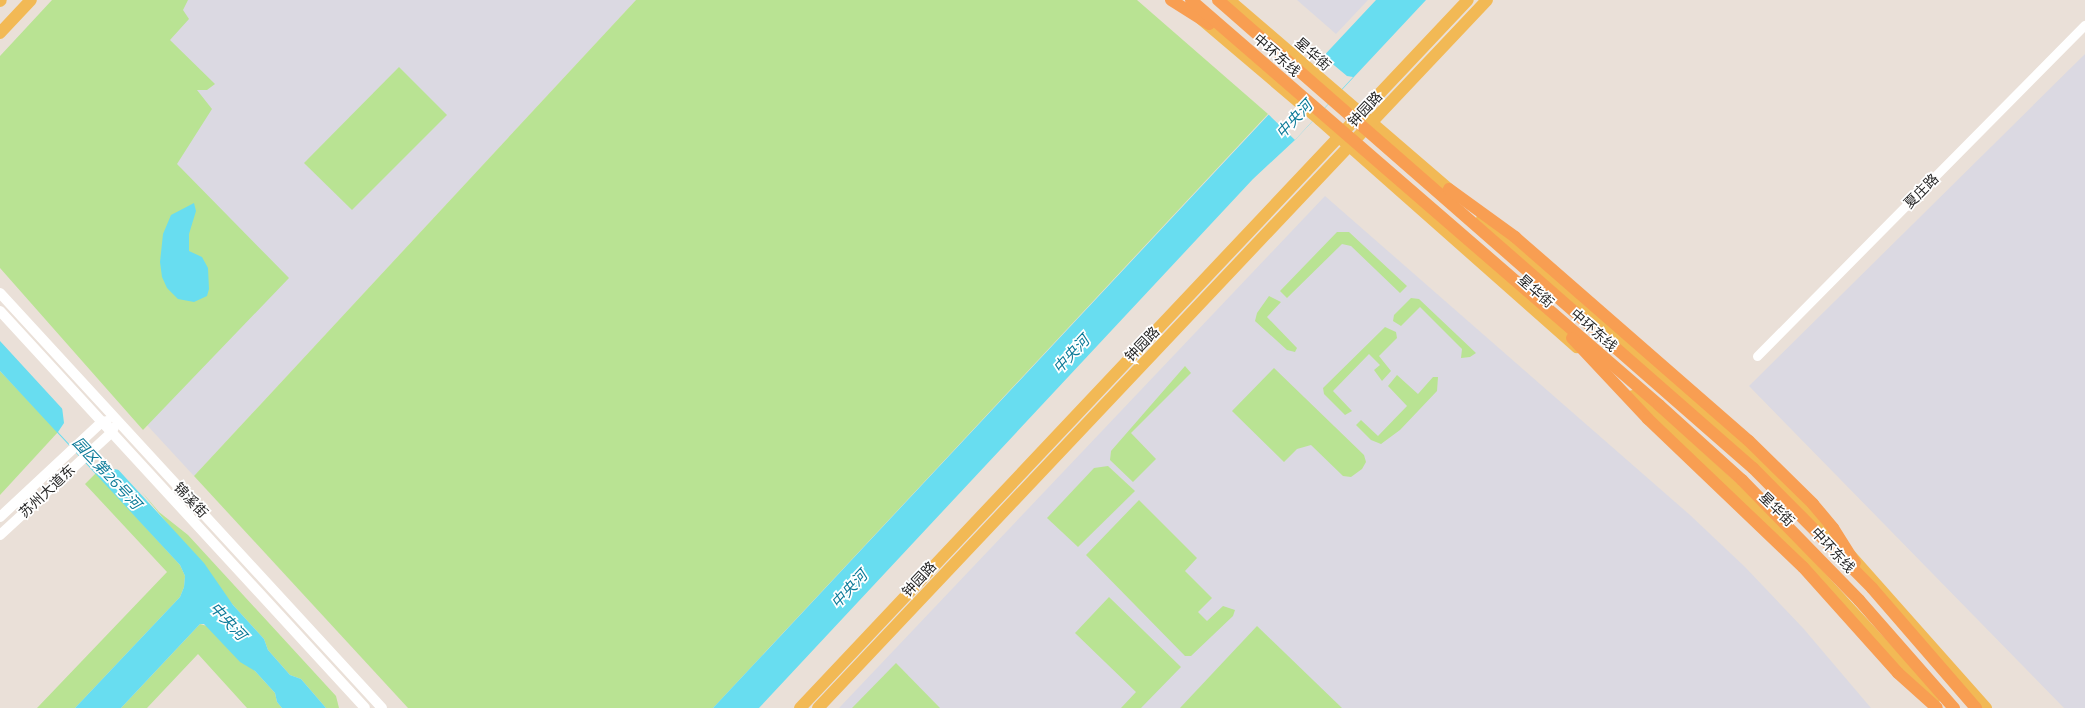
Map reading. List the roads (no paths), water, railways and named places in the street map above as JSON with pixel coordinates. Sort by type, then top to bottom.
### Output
[{"type":"highway","points":[[1171,0],[1240,43]]},
{"type":"highway","name":"中环东线","points":[[1191,0],[1659,406],[1773,509],[1859,600],[1954,708]]},
{"type":"highway","name":"中环东线","points":[[1218,0],[1753,468],[1872,588],[1976,708]]},
{"type":"highway","points":[[1449,189],[1515,237],[1749,441],[1800,490],[1833,528],[1872,588]]},
{"type":"highway","points":[[1545,307],[1602,373],[1759,522],[1844,612],[1898,673],[1937,708]]},
{"type":"main road","points":[[0,33],[31,0]]},
{"type":"main road","name":"星华街","points":[[1178,0],[1340,138],[1646,408],[1765,517],[1942,708]]},
{"type":"main road","name":"星华街","points":[[1229,0],[1337,95],[1449,189],[1791,492],[1924,636],[1986,708]]},
{"type":"main road","name":"钟园路","points":[[800,708],[1340,138],[1360,114],[1468,0]]},
{"type":"main road","name":"钟园路","points":[[818,708],[1350,147],[1370,123],[1487,0]]},
{"type":"main road","name":"锦溪街","points":[[0,293],[382,708]]},
{"type":"main road","name":"锦溪街","points":[[0,311],[365,708]]},
{"type":"main road","points":[[102,422],[117,420]]},
{"type":"main road","name":"苏州大道东","points":[[0,535],[112,432],[117,420]]},
{"type":"main road","name":"苏州大道东","points":[[0,517],[102,422]]},
{"type":"street","name":"夏庄路","points":[[1757,356],[2085,25]]},
{"type":"water","name":"中央河","points":[[1376,0],[1426,0],[1295,140],[1253,179],[759,708],[713,708]]},
{"type":"water","points":[[194,203],[196,211],[189,234],[189,251],[202,257],[208,268],[209,289],[207,296],[194,302],[178,299],[167,288],[162,277],[160,262],[163,234],[171,215]]},
{"type":"water","points":[[0,341],[204,563],[233,605],[264,639],[268,650],[290,675],[301,679],[326,708],[282,708],[277,702],[275,693],[255,671],[240,662],[204,624],[200,624],[121,708],[75,708],[180,597],[184,587],[185,576],[180,565],[0,371]]},
{"type":"water label","name":"园区第26号河","points":[[107,473]]}]
